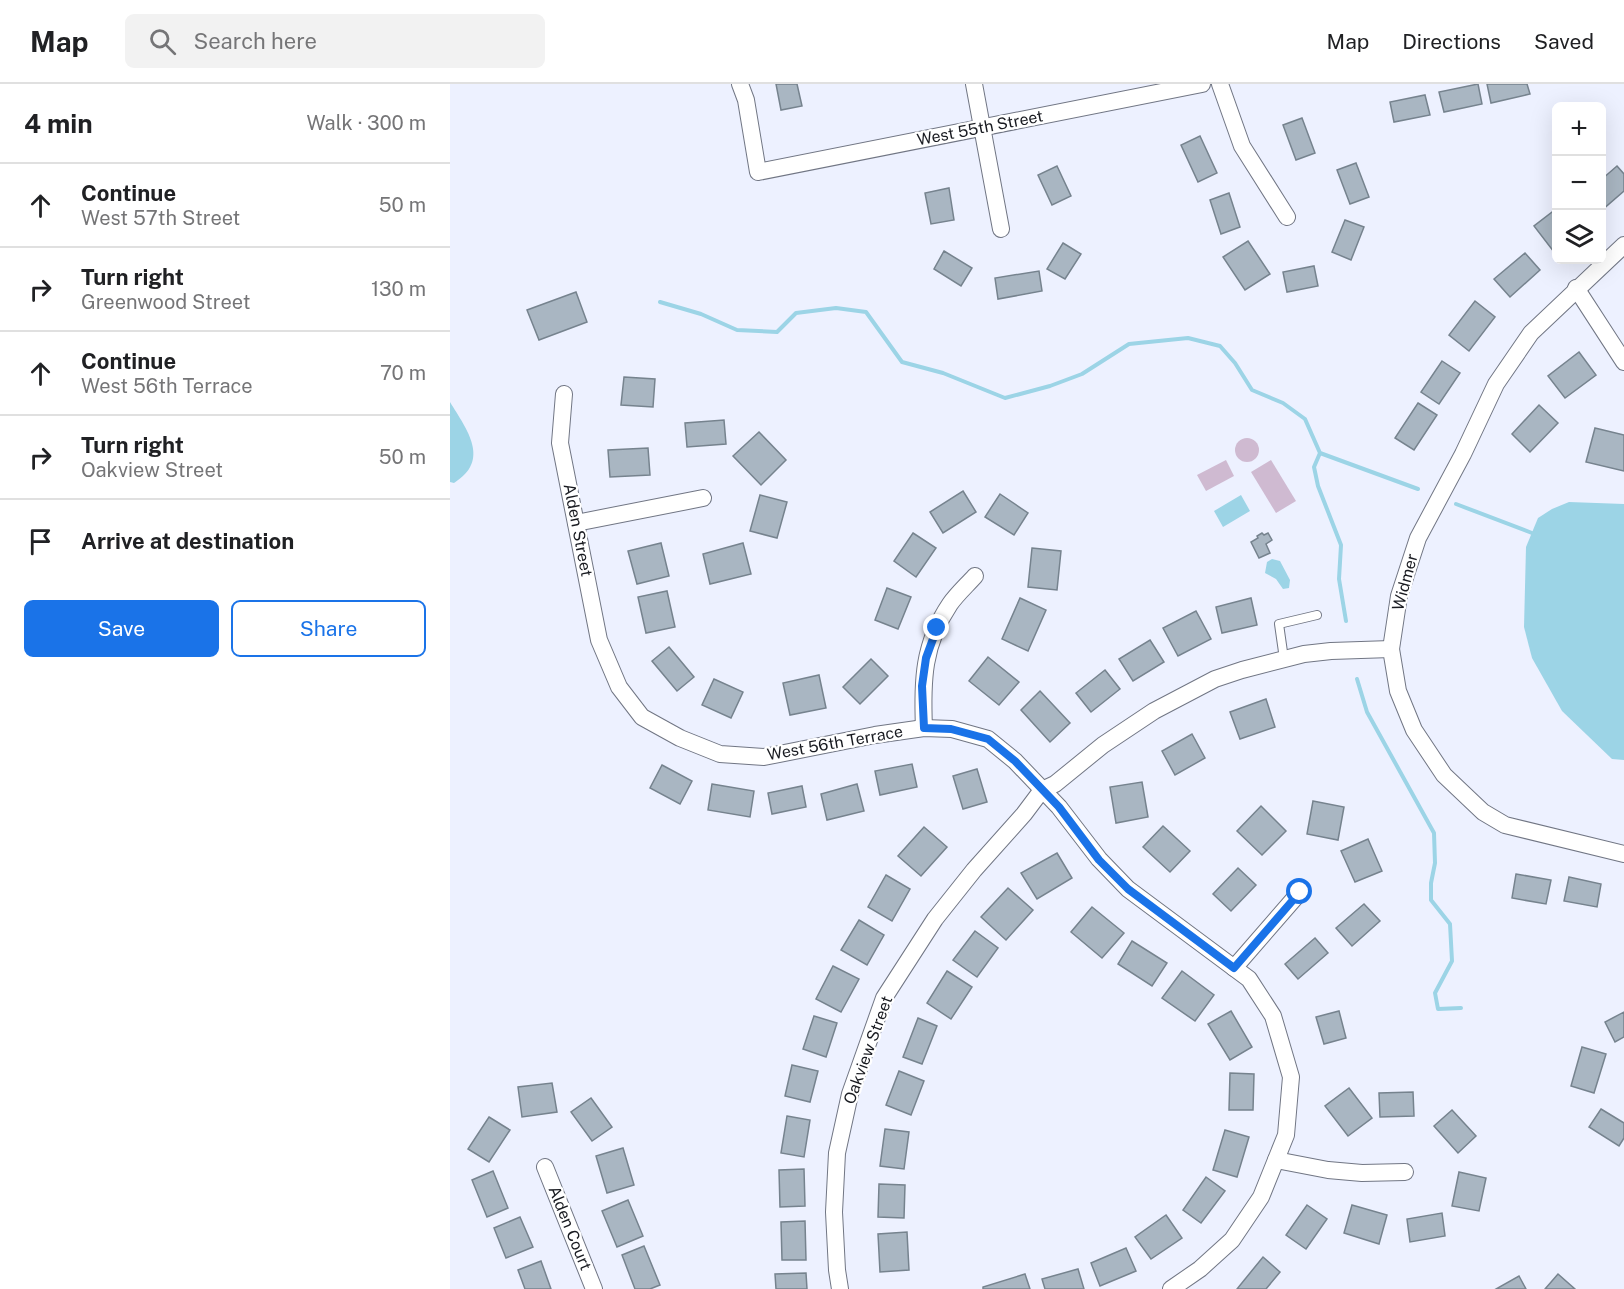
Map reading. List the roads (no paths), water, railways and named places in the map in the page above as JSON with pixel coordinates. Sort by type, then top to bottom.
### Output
[{"type":"street","name":"West 55th Street","points":[[740,84],[746,100],[759,172],[1202,84]]},
{"type":"street","points":[[974,84],[1001,229]]},
{"type":"street","points":[[1221,84],[1222,94],[1242,146],[1287,217]]},
{"type":"street","name":"Widmer","points":[[1624,245],[1531,333],[1496,384],[1418,538],[1399,596],[1390,649],[1398,691],[1414,730],[1444,775],[1483,812],[1505,825],[1624,854]]},
{"type":"street","points":[[1576,288],[1624,362]]},
{"type":"street","name":"Alden Street","points":[[564,394],[560,442],[599,640],[609,664]]},
{"type":"street","points":[[576,523],[703,498]]},
{"type":"street","points":[[924,728],[922,686],[926,658],[937,628],[951,603],[975,576]]},
{"type":"street","points":[[1042,790],[1055,784],[1103,745],[1154,711],[1215,679],[1284,659],[1330,651],[1390,649]]},
{"type":"street","name":"West 56th Terrace","points":[[609,664],[619,687],[642,717],[680,738],[720,754],[764,757],[874,735],[924,728],[951,729],[988,739],[1015,761],[1065,814],[1099,860],[1128,889],[1249,979],[1273,1016],[1291,1077],[1286,1135],[1261,1197],[1232,1240],[1200,1269],[1172,1289]]},
{"type":"street","name":"Oakview Street","points":[[840,1289],[834,1212],[837,1153],[850,1095],[884,998],[935,919],[1042,790]]},
{"type":"street","points":[[1234,968],[1300,892]]},
{"type":"street","points":[[1276,1160],[1328,1170],[1362,1173],[1405,1172]]},
{"type":"street","name":"Alden Court","points":[[545,1167],[594,1289]]},
{"type":"lane","points":[[1284,659],[1279,624],[1317,615]]},
{"type":"water","points":[[450,402],[468,434],[473,455],[471,465],[465,474],[454,483],[450,482]]},
{"type":"water","points":[[1241,495],[1250,511],[1223,527],[1214,511]]},
{"type":"water","points":[[1569,502],[1624,504],[1624,760],[1612,759],[1562,711],[1532,658],[1524,627],[1526,547],[1538,518]]},
{"type":"water","points":[[1272,559],[1280,561],[1290,580],[1289,588],[1283,589],[1276,579],[1265,573],[1267,562]]},
{"type":"waterway","points":[[660,302],[701,314],[737,330],[777,332],[796,313],[836,308],[866,312],[902,362],[943,373],[1005,398],[1050,386],[1082,374],[1129,344],[1188,338],[1220,346],[1235,363],[1252,390],[1283,403],[1305,419],[1320,453],[1418,489]]},
{"type":"waterway","points":[[1320,453],[1314,467],[1318,486],[1341,545],[1339,579],[1346,621]]},
{"type":"waterway","points":[[1456,504],[1532,533]]},
{"type":"waterway","points":[[1357,679],[1367,712],[1434,833],[1435,863],[1431,883],[1431,900],[1450,924],[1452,961],[1435,993],[1438,1009],[1461,1008]]}]
